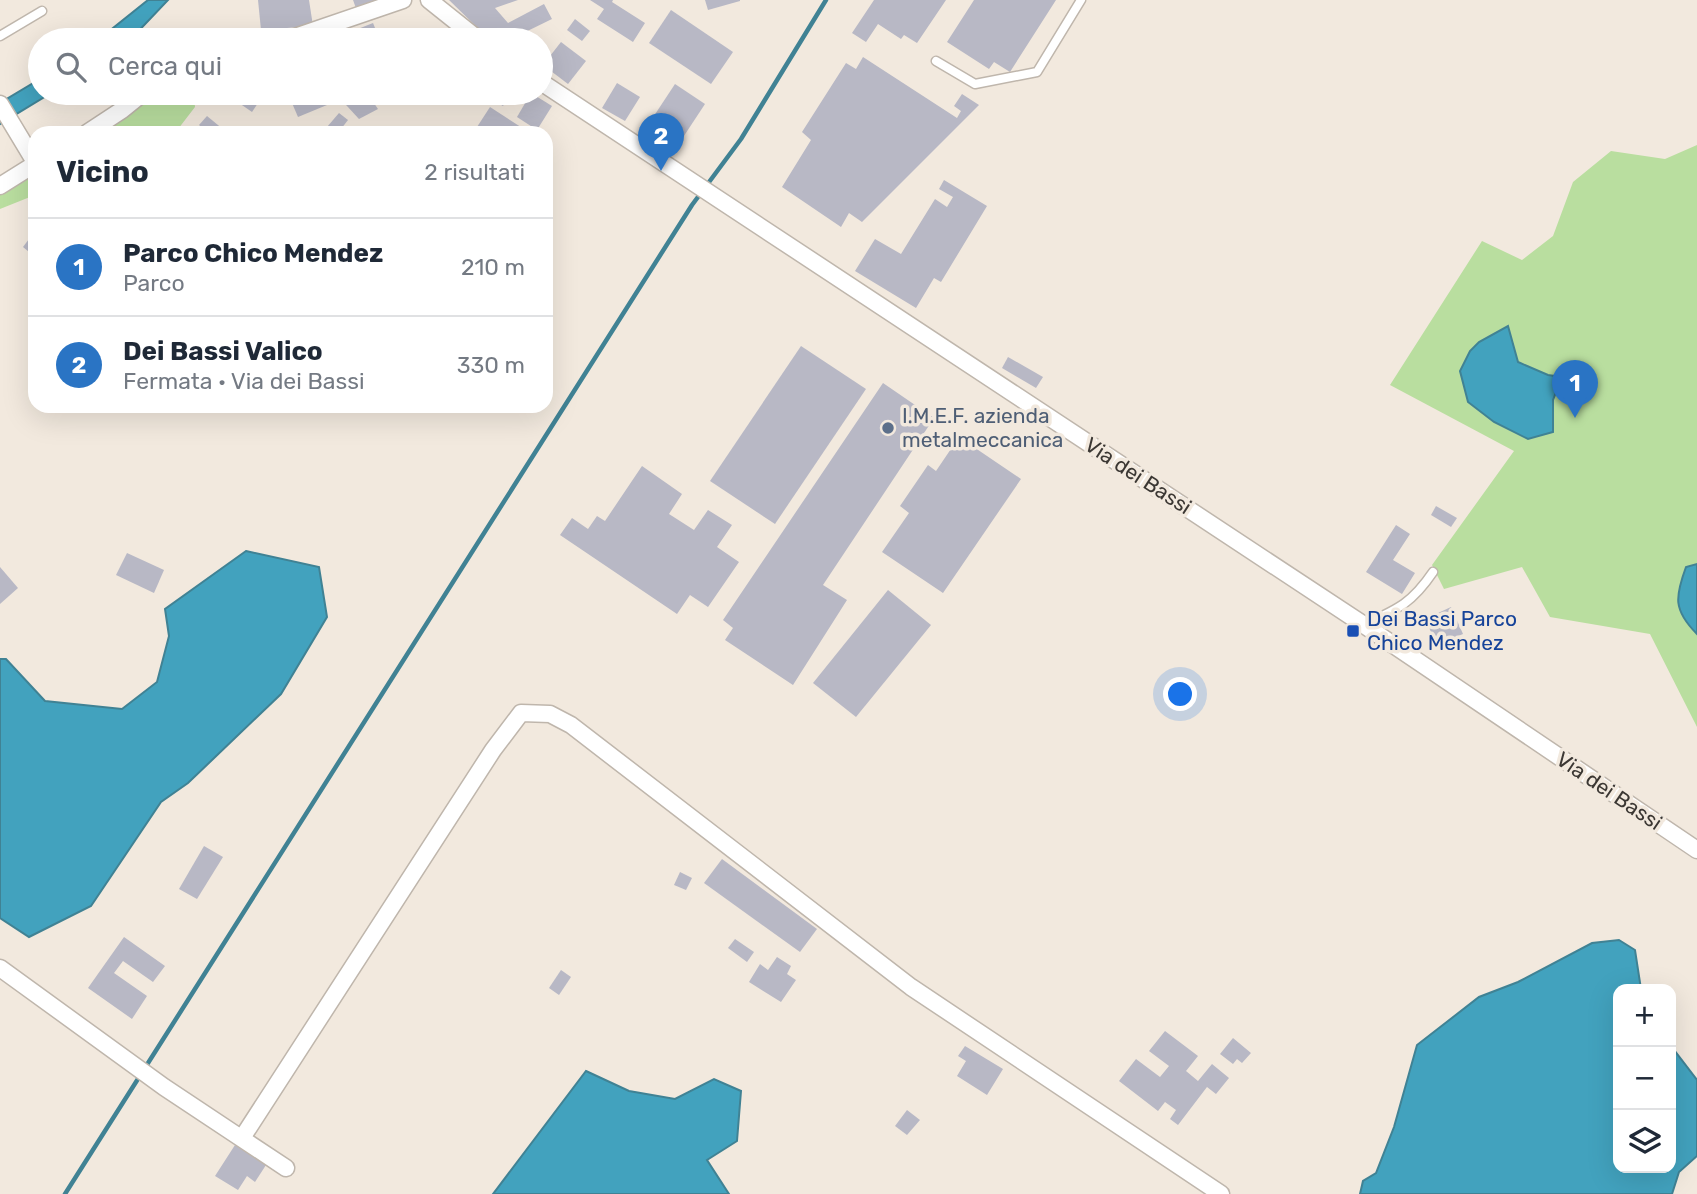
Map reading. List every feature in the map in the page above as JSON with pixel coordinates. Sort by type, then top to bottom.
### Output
[{"type":"street","points":[[321,28],[403,0]]},
{"type":"street","points":[[429,0],[464,28]]},
{"type":"street","name":"Via dei Bassi","points":[[553,90],[1364,625],[1697,850]]},
{"type":"street","points":[[0,104],[28,151]]},
{"type":"street","points":[[98,126],[128,105]]},
{"type":"street","points":[[0,186],[28,163]]},
{"type":"street","points":[[242,1138],[493,750],[521,713],[550,714],[571,725],[911,987],[1221,1194]]},
{"type":"street","points":[[0,968],[164,1087],[286,1168]]},
{"type":"lane","points":[[936,61],[975,84],[1037,72],[1081,0]]},
{"type":"lane","points":[[0,36],[42,11]]},
{"type":"lane","points":[[1364,625],[1413,598],[1433,572]]},
{"type":"green space","points":[[140,105],[195,105],[180,126],[111,126]]},
{"type":"green space","points":[[1697,145],[1697,727],[1650,634],[1550,617],[1522,567],[1444,589],[1432,565],[1514,451],[1390,385],[1482,241],[1522,260],[1553,236],[1573,182],[1611,151],[1665,159]]},
{"type":"green space","points":[[28,179],[28,198],[0,209],[0,195]]},
{"type":"water","points":[[148,0],[168,0],[141,28],[113,28]]},
{"type":"water","points":[[28,86],[28,105],[31,105],[0,124],[0,103]]},
{"type":"water","points":[[1508,326],[1518,362],[1548,375],[1562,377],[1553,400],[1553,432],[1528,439],[1494,422],[1468,402],[1460,371],[1470,351],[1479,342]]},
{"type":"water","points":[[246,551],[319,567],[327,617],[281,694],[188,783],[161,802],[91,906],[29,937],[0,918],[0,659],[6,659],[45,701],[122,709],[157,682],[169,636],[165,609]]},
{"type":"water","points":[[1697,564],[1697,634],[1680,610],[1678,595],[1686,567]]},
{"type":"water","points":[[1619,940],[1635,950],[1640,984],[1613,984],[1613,1173],[1676,1173],[1676,1053],[1697,1080],[1697,1156],[1679,1172],[1672,1194],[1360,1194],[1363,1181],[1376,1173],[1394,1127],[1417,1045],[1479,997],[1518,982],[1592,943]]},
{"type":"water","points":[[586,1071],[629,1091],[675,1099],[714,1079],[741,1091],[737,1141],[707,1160],[729,1194],[493,1194]]},
{"type":"building","points":[[258,0],[309,0],[313,26],[261,28]]},
{"type":"building","points":[[353,0],[386,0],[357,11]]},
{"type":"building","points":[[449,0],[518,0],[495,8],[508,23],[544,4],[552,19],[534,28],[478,28]]},
{"type":"building","points":[[590,0],[613,0],[612,2],[645,23],[633,42],[597,19],[604,9]]},
{"type":"building","points":[[705,0],[740,0],[740,1],[708,10]]},
{"type":"building","points":[[874,0],[946,0],[917,43],[904,35],[901,39],[878,24],[866,42],[852,33]]},
{"type":"building","points":[[974,0],[1056,0],[1010,72],[994,62],[989,69],[947,42]]},
{"type":"building","points":[[671,10],[733,52],[711,84],[649,43]]},
{"type":"building","points":[[575,19],[590,31],[582,41],[567,30]]},
{"type":"building","points":[[373,23],[375,28],[360,28]]},
{"type":"building","points":[[561,42],[586,61],[568,84],[553,73],[553,52]]},
{"type":"building","points":[[863,57],[957,118],[961,111],[954,106],[962,94],[979,105],[862,222],[849,213],[841,227],[782,187],[811,140],[802,132],[846,63],[856,69]]},
{"type":"building","points":[[617,83],[640,97],[625,121],[602,108]]},
{"type":"building","points":[[675,84],[705,104],[674,151],[644,131]]},
{"type":"building","points":[[242,105],[257,105],[252,112]]},
{"type":"building","points":[[293,105],[327,105],[298,117]]},
{"type":"building","points":[[346,105],[375,105],[378,109],[359,119]]},
{"type":"building","points":[[524,105],[552,106],[540,126],[531,126],[517,117]]},
{"type":"building","points":[[490,107],[519,126],[478,126]]},
{"type":"building","points":[[339,113],[348,120],[343,126],[328,126]]},
{"type":"building","points":[[207,116],[219,126],[200,126]]},
{"type":"building","points":[[944,180],[987,206],[941,282],[934,278],[916,308],[855,271],[875,239],[901,254],[935,199],[947,207],[953,197],[939,189]]},
{"type":"building","points":[[801,346],[866,389],[775,524],[710,481]]},
{"type":"building","points":[[1008,357],[1043,377],[1036,388],[1002,368]]},
{"type":"building","points":[[883,383],[934,418],[823,585],[847,600],[793,685],[725,640],[733,628],[723,620]]},
{"type":"building","points":[[959,437],[1021,479],[943,593],[882,552],[909,513],[900,506],[928,465],[936,471]]},
{"type":"building","points":[[642,466],[682,494],[669,514],[694,530],[708,510],[732,525],[717,547],[739,562],[708,607],[690,595],[677,614],[560,535],[572,518],[588,529],[597,516],[605,521]]},
{"type":"building","points":[[1436,506],[1457,518],[1451,527],[1431,515]]},
{"type":"building","points":[[1396,525],[1410,534],[1393,560],[1415,573],[1402,594],[1366,572]]},
{"type":"building","points":[[127,553],[164,570],[154,593],[116,575]]},
{"type":"building","points":[[0,567],[18,588],[0,604]]},
{"type":"building","points":[[888,590],[931,625],[856,717],[813,683]]},
{"type":"building","points":[[1451,607],[1463,634],[1437,645],[1425,619]]},
{"type":"building","points":[[204,846],[223,857],[197,899],[179,889]]},
{"type":"building","points":[[722,859],[817,929],[800,952],[704,883]]},
{"type":"building","points":[[680,872],[692,878],[686,890],[674,885]]},
{"type":"building","points":[[124,937],[165,966],[153,982],[123,961],[114,973],[147,996],[132,1019],[88,988]]},
{"type":"building","points":[[735,939],[754,952],[747,962],[728,948]]},
{"type":"building","points":[[777,957],[791,966],[787,974],[796,980],[781,1002],[749,982],[760,964],[768,970]]},
{"type":"building","points":[[561,970],[571,977],[559,995],[549,988]]},
{"type":"building","points":[[1165,1031],[1198,1056],[1186,1071],[1198,1081],[1212,1064],[1229,1078],[1216,1094],[1207,1087],[1178,1125],[1170,1119],[1176,1110],[1165,1102],[1158,1111],[1119,1081],[1136,1059],[1160,1077],[1169,1066],[1149,1051]]},
{"type":"building","points":[[1233,1038],[1251,1053],[1242,1063],[1237,1059],[1233,1064],[1220,1054]]},
{"type":"building","points":[[965,1046],[1003,1069],[987,1095],[957,1076],[966,1061],[958,1056]]},
{"type":"building","points":[[907,1110],[920,1120],[907,1135],[895,1126]]},
{"type":"building","points":[[235,1145],[266,1165],[255,1182],[247,1176],[238,1190],[215,1176]]},
{"type":"waterway","points":[[65,1194],[692,205],[741,139],[826,0]]},
{"type":"place","name":"Dei Bassi Valico","points":[[661,171]]},
{"type":"place","name":"Parco Chico Mendez","points":[[1575,418]]},
{"type":"place","name":"I.M.E.F. azienda metalmeccanica","points":[[888,428]]},
{"type":"place","name":"Dei Bassi Parco Chico Mendez","points":[[1353,631]]}]
